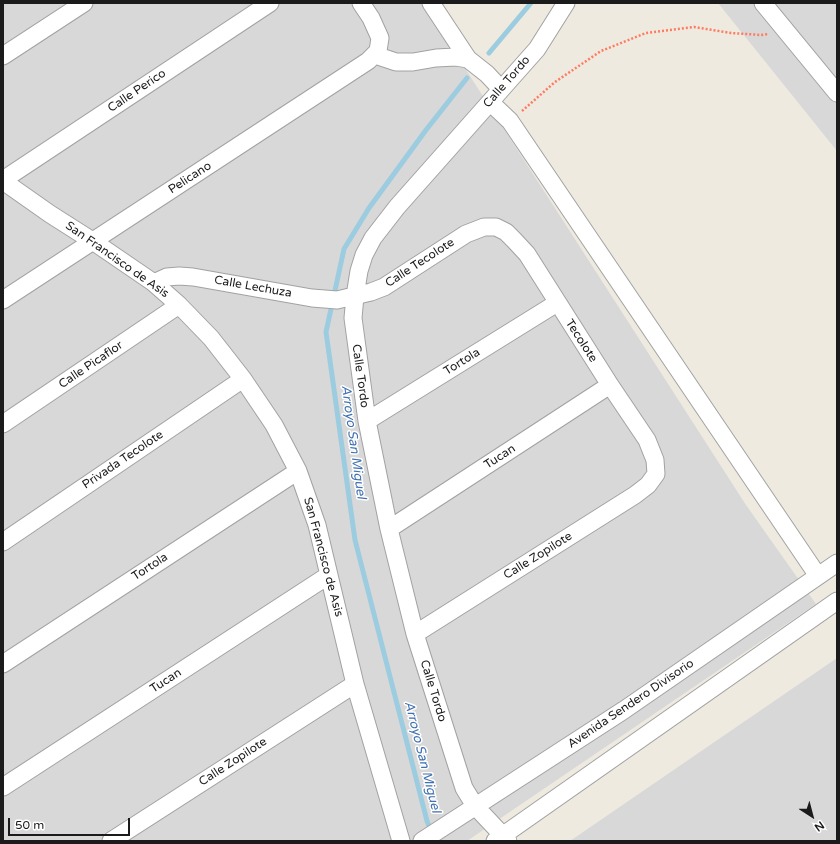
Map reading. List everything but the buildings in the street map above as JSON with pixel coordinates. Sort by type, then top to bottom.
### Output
[{"type":"street","points":[[3,56],[84,3]]},
{"type":"street","name":"Calle Perico","points":[[3,180],[270,3]]},
{"type":"street","points":[[361,3],[371,18],[380,38],[380,45],[375,55],[396,62],[413,62],[449,57],[468,60]]},
{"type":"street","points":[[431,3],[468,60],[487,74],[501,89]]},
{"type":"street","name":"Calle Tordo","points":[[502,839],[472,808],[460,776],[415,634],[366,422],[353,318],[354,296],[364,255],[373,238],[397,207],[536,49],[566,3]]},
{"type":"street","points":[[763,3],[837,94]]},
{"type":"street","name":"Pelicano","points":[[3,300],[94,242],[375,55]]},
{"type":"street","points":[[490,102],[510,121],[818,576]]},
{"type":"street","name":"San Francisco de Asis","points":[[3,180],[50,214],[154,283],[179,305],[210,338],[243,379],[274,425],[298,470],[317,525],[355,684],[401,841]]},
{"type":"street","name":"Calle Tecolote","points":[[354,296],[384,287],[466,234],[484,227]]},
{"type":"street","name":"Tecolote","points":[[484,227],[496,228],[506,232],[527,254],[557,303],[647,440],[655,460],[656,474]]},
{"type":"street","name":"Calle Lechuza","points":[[154,283],[167,277],[179,276],[193,277],[312,298],[337,300],[354,296]]},
{"type":"street","name":"Tortola","points":[[366,422],[557,303]]},
{"type":"street","name":"Calle Picaflor","points":[[3,424],[179,305]]},
{"type":"street","name":"Privada Tecolote","points":[[3,542],[243,379]]},
{"type":"street","name":"Tucan","points":[[390,529],[610,385]]},
{"type":"street","name":"Tortola","points":[[5,659],[298,470]]},
{"type":"street","name":"Calle Zopilote","points":[[415,634],[635,495],[648,485],[656,474]]},
{"type":"street","name":"Avenida Sendero Divisorio","points":[[422,841],[624,710],[837,563]]},
{"type":"street","name":"Tucan","points":[[3,787],[329,575]]},
{"type":"street","points":[[502,839],[837,601]]},
{"type":"street","name":"Calle Zopilote","points":[[111,841],[355,684]]},
{"type":"path","points":[[510,121],[555,82],[601,51],[646,33],[694,27],[731,33],[761,35],[786,32]]},
{"type":"shaded area","points":[[3,3],[423,3],[746,505],[816,604],[467,841],[3,841]]},
{"type":"shaded area","points":[[718,3],[837,3],[837,151]]},
{"type":"shaded area","points":[[837,658],[837,841],[570,841]]},
{"type":"waterway","name":"Arroyo San Miguel","points":[[489,53],[531,3]]},
{"type":"waterway","name":"Arroyo San Miguel","points":[[431,831],[427,821],[355,540],[326,332],[344,249],[369,208],[426,130],[467,78]]}]
